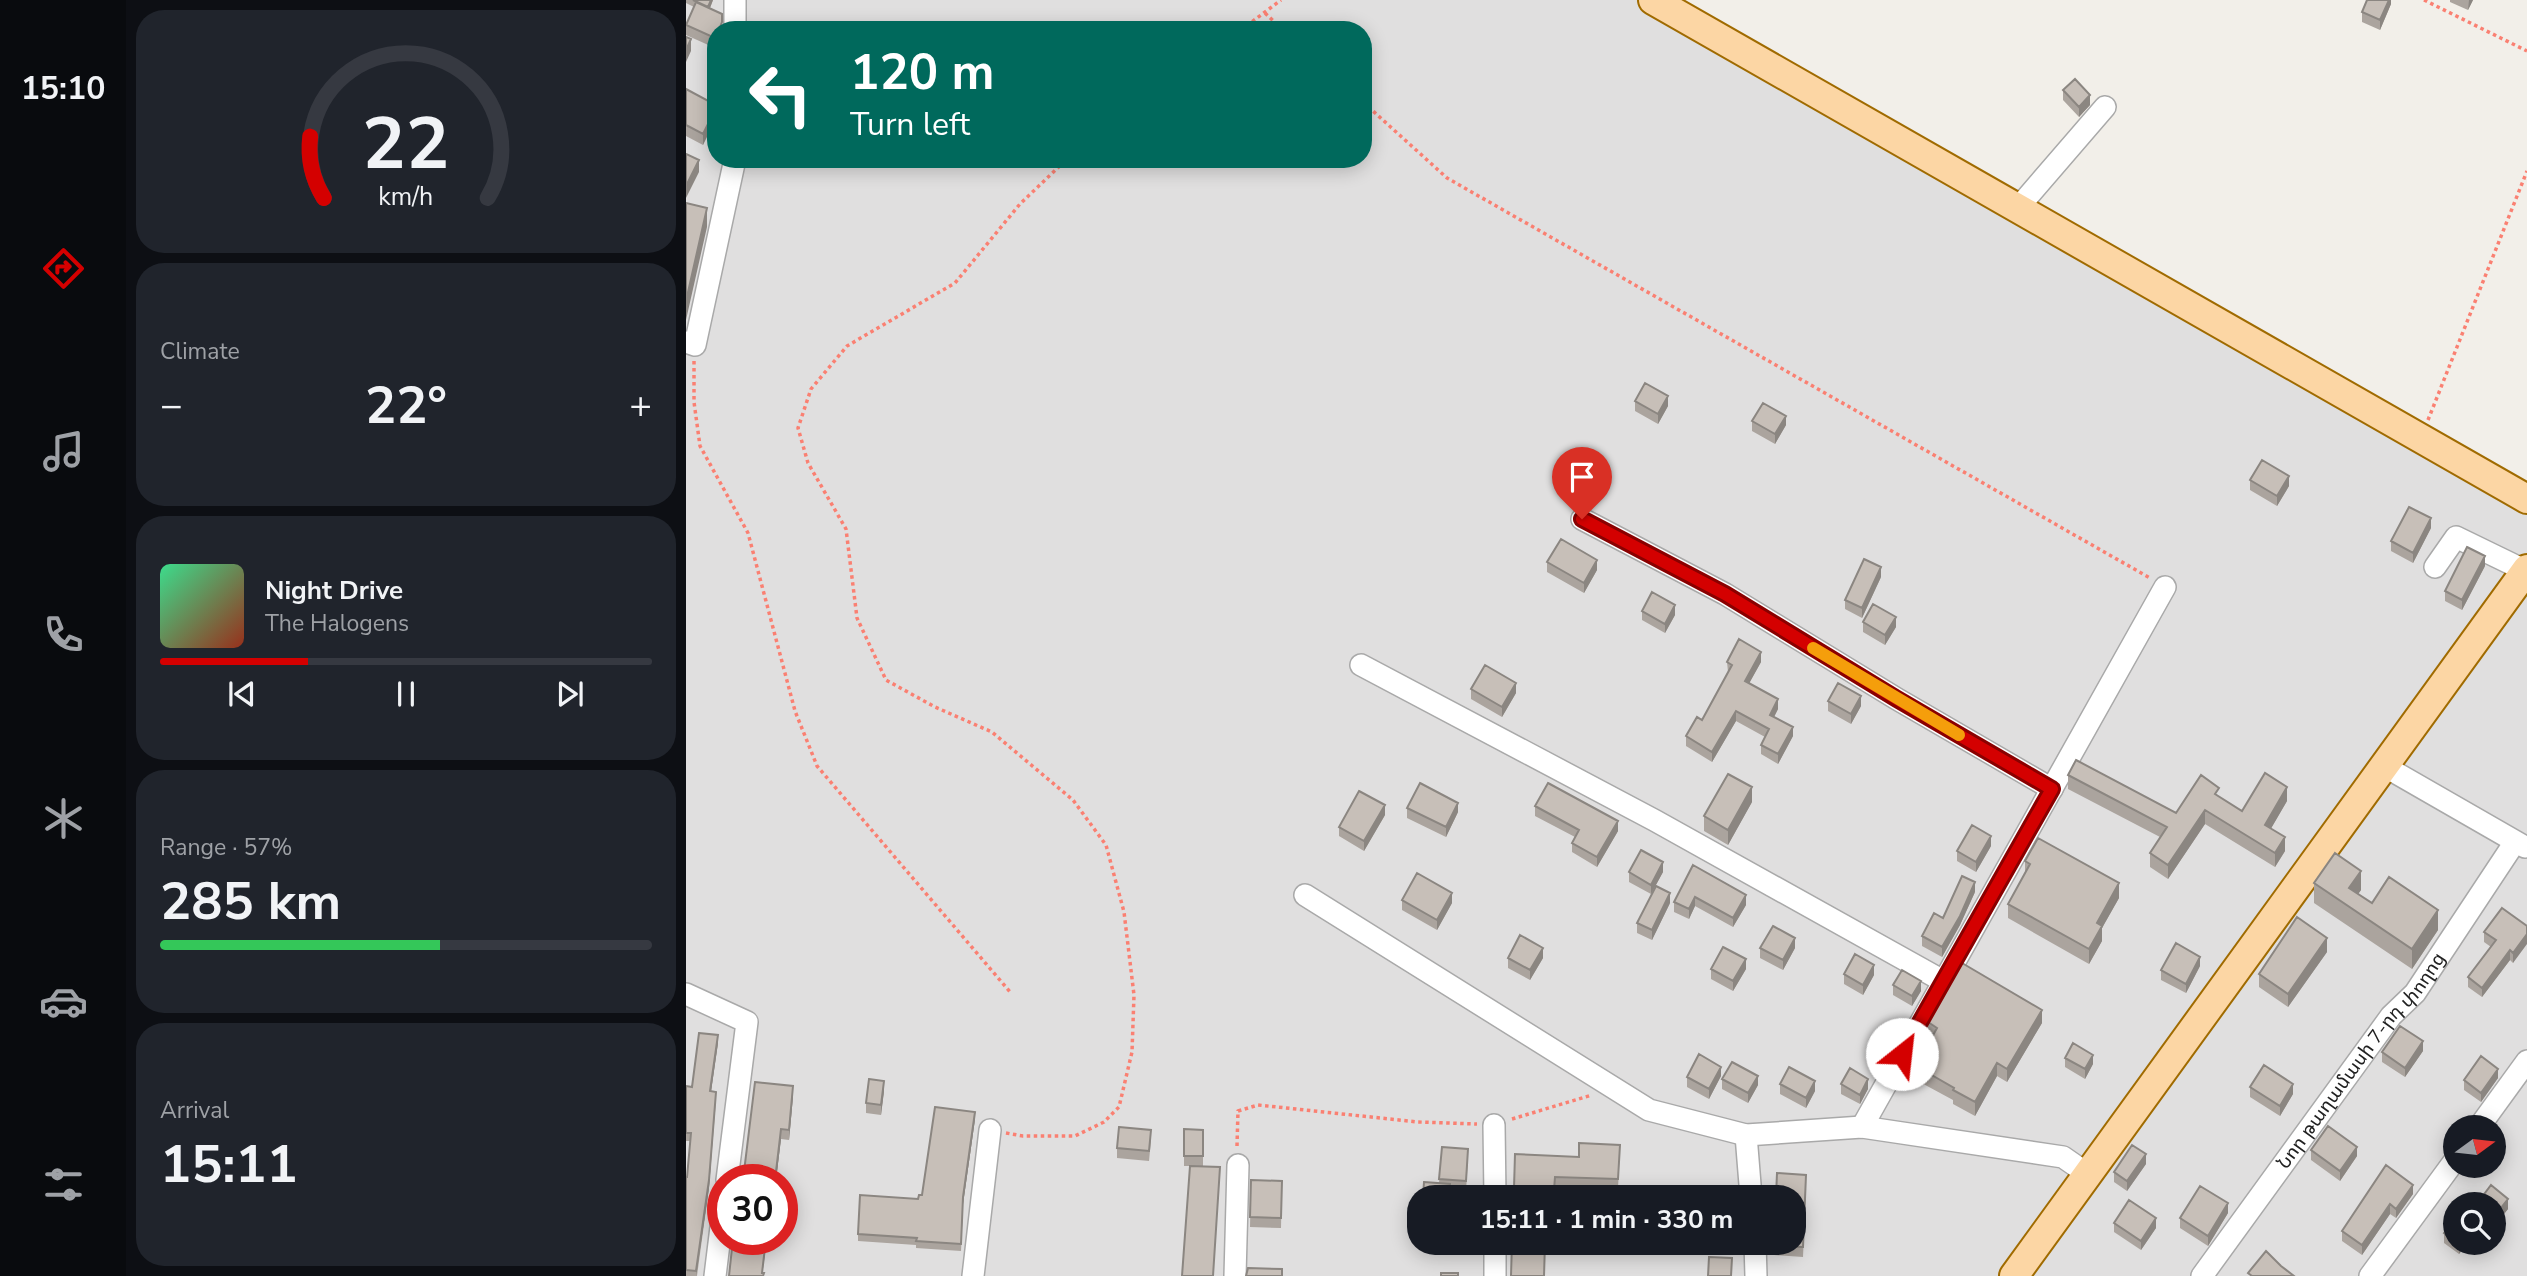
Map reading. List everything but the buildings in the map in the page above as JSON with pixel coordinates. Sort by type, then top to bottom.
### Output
[{"type":"main road","points":[[1653,0],[2527,499]]},
{"type":"main road","points":[[2014,1276],[2526,570]]},
{"type":"street","points":[[735,0],[735,21]]},
{"type":"street","points":[[2017,209],[2105,107]]},
{"type":"street","points":[[690,343],[732,168]]},
{"type":"street","points":[[1582,519],[1725,594],[2052,789]]},
{"type":"street","points":[[2435,567],[2456,537],[2526,570]]},
{"type":"street","points":[[1862,1127],[2165,587]]},
{"type":"street","points":[[1361,665],[1654,820],[1943,981]]},
{"type":"street","points":[[2384,766],[2521,845]]},
{"type":"street","name":"Նոր թաղամասի 7-րդ փողոց","points":[[2202,1276],[2391,1016],[2414,993],[2521,845]]},
{"type":"street","points":[[1305,895],[1649,1110],[1746,1135],[1862,1127],[2063,1157],[2089,1175]]},
{"type":"street","points":[[686,994],[747,1022],[729,1164]]},
{"type":"street","points":[[2488,1115],[2527,1061]]},
{"type":"street","points":[[1494,1125],[1494,1185]]},
{"type":"street","points":[[973,1276],[990,1130]]},
{"type":"street","points":[[1746,1135],[1750,1185]]},
{"type":"street","points":[[1235,1276],[1238,1165]]},
{"type":"street","points":[[2370,1276],[2443,1176]]},
{"type":"street","points":[[715,1276],[718,1255]]},
{"type":"street","points":[[1495,1255],[1495,1276]]},
{"type":"street","points":[[1755,1255],[1756,1276]]},
{"type":"path","points":[[1254,21],[1281,0]]},
{"type":"path","points":[[2424,0],[2527,51]]},
{"type":"path","points":[[1265,13],[1273,21]]},
{"type":"path","points":[[1372,110],[1447,178],[2165,587]]},
{"type":"path","points":[[990,1130],[1023,1136],[1075,1136],[1104,1122],[1119,1107],[1132,1052],[1134,995],[1124,912],[1106,845],[1073,800],[992,732],[935,707],[886,680],[857,618],[846,529],[808,463],[799,428],[811,388],[847,346],[955,283],[1020,204],[1058,168]]},
{"type":"path","points":[[2420,440],[2527,171]]},
{"type":"path","points":[[690,343],[699,446],[748,533],[795,711],[817,766],[1011,993]]},
{"type":"path","points":[[1238,1165],[1238,1111],[1258,1105],[1418,1122],[1494,1125],[1614,1088]]},
{"type":"shaded area","points":[[686,0],[1667,0],[2527,487],[2527,1276],[686,1276]]},
{"type":"slow traffic","points":[[1813,648],[1959,735]]},
{"type":"route","points":[[1582,519],[1725,594],[2052,789],[1902,1054]]}]
